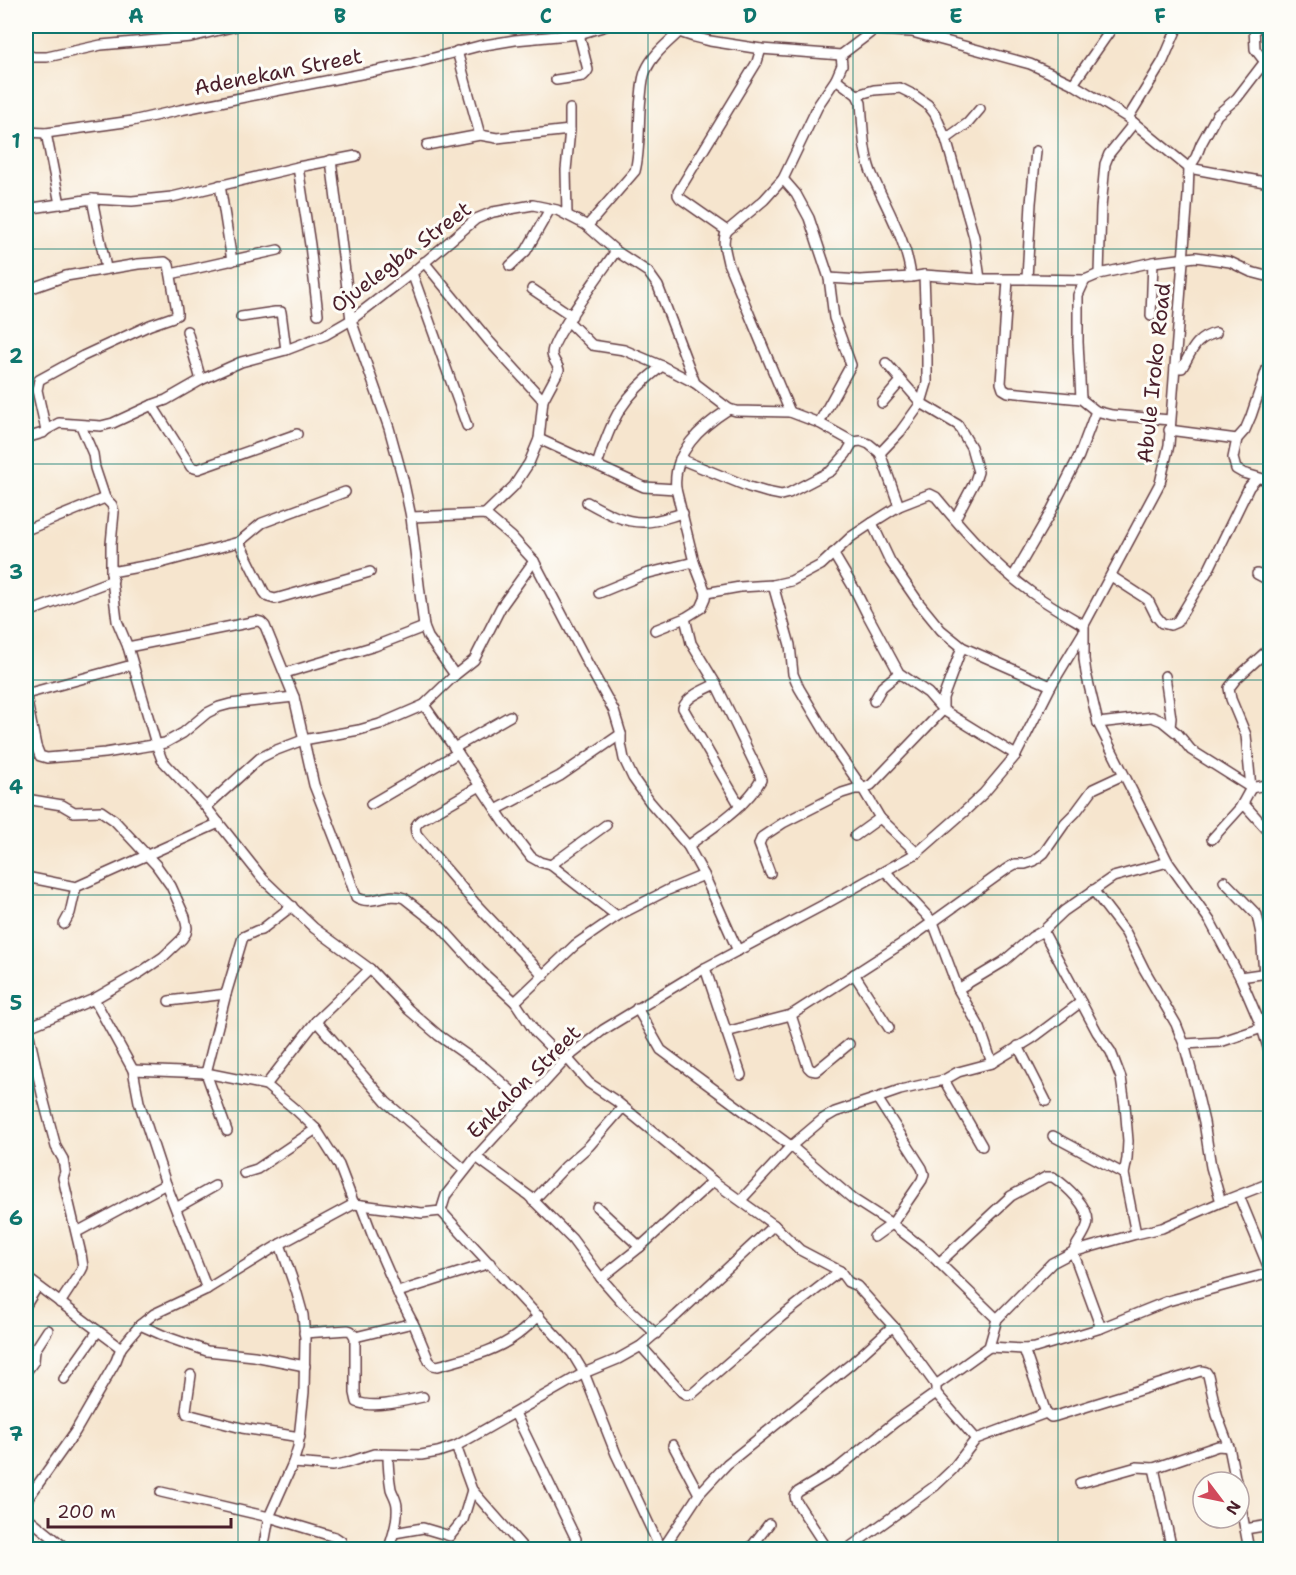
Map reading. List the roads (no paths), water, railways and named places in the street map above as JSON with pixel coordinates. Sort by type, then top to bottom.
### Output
[{"type":"street","points":[[26,54],[33,57],[47,57],[101,45],[191,37],[236,26]]},
{"type":"street","name":"Adenekan Street","points":[[26,132],[46,133],[132,121],[411,64],[457,51],[515,40],[579,34],[606,26]]},
{"type":"street","points":[[1099,274],[1105,164],[1163,61],[1178,26]]},
{"type":"street","points":[[1254,26],[1255,50],[1268,59]]},
{"type":"street","points":[[695,383],[658,286],[648,272],[616,251],[586,225],[635,171],[638,161],[640,110],[646,70],[678,29],[694,37],[710,41],[761,49],[841,55],[876,28],[912,32],[1030,64],[1073,84],[1131,120],[1189,168],[1270,183]]},
{"type":"street","points":[[1073,84],[1112,28]]},
{"type":"street","points":[[556,80],[583,76],[588,70],[579,34]]},
{"type":"street","points":[[728,231],[680,198],[678,192],[757,62],[761,49]]},
{"type":"street","points":[[457,51],[480,135]]},
{"type":"street","points":[[790,412],[728,263],[724,236],[764,200],[783,179],[819,104],[836,79],[842,65],[841,55]]},
{"type":"street","name":"Abule Iroko Road","points":[[1084,629],[1160,483],[1164,470],[1169,446],[1189,168],[1217,115],[1237,98],[1268,59]]},
{"type":"street","points":[[836,79],[857,95],[861,103],[866,156],[896,228],[910,266],[911,277]]},
{"type":"street","points":[[857,95],[874,90],[900,88],[928,105],[935,114],[946,139],[974,237],[980,279]]},
{"type":"street","points":[[567,215],[566,170],[570,109]]},
{"type":"street","points":[[946,139],[968,123],[980,109]]},
{"type":"street","points":[[427,145],[480,135],[496,138],[570,130]]},
{"type":"street","points":[[46,133],[60,204]]},
{"type":"street","points":[[1027,279],[1036,151]]},
{"type":"street","points":[[26,209],[92,199],[132,201],[172,197],[298,167],[356,156]]},
{"type":"street","points":[[332,160],[351,320],[389,428],[403,479],[411,517],[424,627],[428,637],[455,675]]},
{"type":"street","points":[[298,167],[318,314]]},
{"type":"street","points":[[783,179],[796,194],[809,218],[829,278],[839,337],[851,365],[819,423]]},
{"type":"street","points":[[220,185],[232,261]]},
{"type":"street","points":[[92,199],[106,268]]},
{"type":"street","name":"Ojuelegba Street","points":[[26,438],[43,433],[59,423],[101,426],[113,423],[166,400],[201,380],[241,362],[286,350],[326,335],[351,320],[412,273],[476,219],[493,212],[534,206],[557,210],[586,225]]},
{"type":"street","points":[[510,266],[526,251],[550,209]]},
{"type":"street","points":[[171,274],[278,250]]},
{"type":"street","points":[[411,517],[485,514],[514,486],[539,439],[543,400],[559,370],[552,353],[558,339],[616,251]]},
{"type":"street","points":[[829,278],[860,280],[924,276],[1008,280],[1085,280],[1099,274],[1153,261],[1196,257],[1230,262],[1251,272],[1270,277]]},
{"type":"street","points":[[1151,316],[1153,261]]},
{"type":"street","points":[[26,290],[66,276],[106,268],[165,262],[169,265],[177,311],[174,317],[150,325],[92,352],[39,380],[37,390],[46,430]]},
{"type":"street","points":[[424,262],[489,341],[543,400]]},
{"type":"street","points":[[412,273],[467,426]]},
{"type":"street","points":[[880,453],[900,432],[921,403],[927,382],[924,276]]},
{"type":"street","points":[[1008,280],[1001,383],[1003,389],[1008,392],[1082,399],[1096,411],[1237,439]]},
{"type":"street","points":[[1082,399],[1078,342],[1078,295],[1085,280]]},
{"type":"street","points":[[531,289],[570,318],[588,343],[624,350],[662,366],[695,383],[729,409],[790,412],[819,423],[853,442],[861,441],[869,444],[880,453],[899,506]]},
{"type":"street","points":[[241,318],[281,312],[286,350]]},
{"type":"street","points":[[187,331],[201,380]]},
{"type":"street","points":[[1175,368],[1182,368],[1191,351],[1205,336],[1216,333]]},
{"type":"street","points":[[1270,360],[1251,416],[1245,430],[1237,439],[1233,458],[1236,469],[1270,482]]},
{"type":"street","points":[[886,363],[921,403],[958,425],[971,447],[978,472],[955,519]]},
{"type":"street","points":[[597,465],[606,438],[625,401],[662,366]]},
{"type":"street","points":[[882,403],[901,381]]},
{"type":"street","points":[[152,405],[191,467],[198,469],[297,434]]},
{"type":"street","points":[[655,630],[685,618],[704,604],[706,592],[694,562],[674,476],[686,447],[711,421],[729,409]]},
{"type":"street","points":[[1013,577],[1049,515],[1079,456],[1096,411]]},
{"type":"street","points":[[81,426],[93,454],[105,498],[112,505],[114,512],[111,544],[117,621],[128,647],[162,760],[206,807],[263,879],[314,928],[370,969],[416,1016],[438,1035],[485,1068],[525,1103]]},
{"type":"street","points":[[539,439],[644,488],[676,489]]},
{"type":"street","points":[[680,459],[749,487],[781,495],[831,471],[853,442]]},
{"type":"street","points":[[1243,473],[1249,487]]},
{"type":"street","points":[[1111,576],[1148,600],[1155,616],[1162,623],[1170,625],[1177,622],[1210,567],[1249,487],[1257,478]]},
{"type":"street","points":[[26,613],[112,576],[239,542],[262,523],[345,492]]},
{"type":"street","points":[[706,592],[791,581],[821,565],[852,537],[899,506],[930,494],[936,497],[984,551],[1013,577],[1033,594],[1084,629],[1086,673],[1098,723],[1168,862],[1210,921],[1240,976],[1270,1050]]},
{"type":"street","points":[[26,530],[105,498]]},
{"type":"street","points":[[587,502],[626,521],[647,522],[682,513]]},
{"type":"street","points":[[485,514],[512,537],[534,561],[614,711],[621,734],[624,759],[633,778],[650,802],[688,846],[704,875],[738,951]]},
{"type":"street","points":[[872,523],[890,561],[941,630],[962,647],[1051,686]]},
{"type":"street","points":[[239,542],[268,597],[275,598],[370,572]]},
{"type":"street","points":[[833,553],[898,673],[928,693],[943,710],[1016,756]]},
{"type":"street","points":[[206,807],[260,758],[274,751],[303,740],[380,724],[424,705],[474,660],[501,607],[534,561]]},
{"type":"street","points":[[599,593],[645,574],[694,562]]},
{"type":"street","points":[[1257,574],[1270,581]]},
{"type":"street","points":[[774,585],[790,645],[793,674],[799,688],[880,818],[917,853]]},
{"type":"street","points":[[685,618],[691,643],[716,684],[761,780],[740,807],[688,846]]},
{"type":"street","points":[[128,647],[261,622],[265,626],[294,697],[314,785],[356,897],[365,901],[397,896],[404,898],[441,927],[481,971],[515,1002],[535,1032],[552,1049],[567,1058],[589,1083],[713,1181],[774,1225],[800,1250],[840,1271],[848,1282],[856,1286],[893,1326],[936,1389],[975,1439]]},
{"type":"street","points":[[285,673],[375,646],[424,627]]},
{"type":"street","name":"Enkalon Street","points":[[441,1211],[446,1195],[476,1157],[567,1058],[603,1030],[705,968],[917,853],[965,811],[1016,756],[1051,686],[1084,629]]},
{"type":"street","points":[[770,873],[759,844],[762,837],[783,823],[842,793],[871,785],[943,710],[943,698],[962,647]]},
{"type":"street","points":[[1212,839],[1243,804],[1251,788],[1246,735],[1231,699],[1229,688],[1270,648]]},
{"type":"street","points":[[132,664],[26,695],[40,756],[43,758],[105,753],[165,743],[219,707],[294,697]]},
{"type":"street","points":[[874,701],[882,687],[898,673]]},
{"type":"street","points":[[1165,676],[1171,718],[1170,727]]},
{"type":"street","points":[[716,684],[688,699],[683,708],[740,807]]},
{"type":"street","points":[[424,705],[504,822],[531,856],[551,865],[617,916]]},
{"type":"street","points":[[371,804],[510,716]]},
{"type":"street","points":[[1098,723],[1152,717],[1170,727],[1191,750],[1251,788],[1270,784]]},
{"type":"street","points":[[496,810],[560,776],[621,734]]},
{"type":"street","points":[[726,1032],[791,1015],[933,922],[1008,868],[1034,861],[1044,853],[1093,789],[1123,775]]},
{"type":"street","points":[[480,786],[421,820],[416,824],[415,829],[417,835],[474,902],[543,976]]},
{"type":"street","points":[[26,799],[62,804],[75,812],[100,812],[108,815],[156,865],[171,886],[185,917],[187,928],[186,933],[163,957],[94,999],[26,1026],[56,1147],[63,1159],[65,1172],[63,1179],[77,1232],[83,1267],[60,1303]]},
{"type":"street","points":[[1243,804],[1270,833]]},
{"type":"street","points":[[855,836],[880,818]]},
{"type":"street","points":[[26,877],[76,887],[219,823]]},
{"type":"street","points":[[551,865],[606,825]]},
{"type":"street","points":[[958,989],[1003,962],[1032,937],[1043,931],[1064,911],[1113,877],[1168,862]]},
{"type":"street","points":[[885,870],[933,922],[958,989],[980,1028],[992,1063]]},
{"type":"street","points":[[515,1002],[575,945],[617,916],[704,875]]},
{"type":"street","points":[[1224,880],[1257,915],[1261,934],[1267,974],[1240,976]]},
{"type":"street","points":[[64,924],[76,887]]},
{"type":"street","points":[[1093,891],[1126,933],[1176,1024],[1196,1088],[1211,1167],[1221,1202]]},
{"type":"street","points":[[227,1131],[206,1073],[226,994],[243,937],[261,930],[292,906]]},
{"type":"street","points":[[1043,931],[1097,1032],[1111,1052],[1121,1078],[1128,1141],[1124,1174],[1136,1234]]},
{"type":"street","points":[[705,968],[741,1075]]},
{"type":"street","points":[[266,1085],[316,1021],[370,969]]},
{"type":"street","points":[[854,974],[889,1028]]},
{"type":"street","points":[[169,1001],[226,994]]},
{"type":"street","points":[[94,999],[133,1070],[139,1102],[166,1184],[207,1289]]},
{"type":"street","points":[[741,1200],[791,1146],[835,1112],[900,1090],[944,1080],[958,1072],[992,1063],[1033,1038],[1081,1002]]},
{"type":"street","points":[[637,1008],[661,1050],[791,1146],[853,1199],[928,1251],[997,1319]]},
{"type":"street","points":[[791,1015],[811,1070],[816,1071],[849,1044]]},
{"type":"street","points":[[316,1021],[386,1102],[465,1170]]},
{"type":"street","points":[[1184,1044],[1220,1042],[1262,1028]]},
{"type":"street","points":[[1018,1046],[1046,1101]]},
{"type":"street","points":[[133,1070],[206,1073],[266,1085],[316,1129],[339,1165],[429,1361],[433,1365],[438,1366],[494,1348],[516,1336],[539,1316]]},
{"type":"street","points":[[944,1080],[982,1146]]},
{"type":"street","points":[[874,1237],[892,1224],[922,1180],[924,1173],[877,1098]]},
{"type":"street","points":[[533,1201],[565,1167],[589,1146],[622,1107]]},
{"type":"street","points":[[244,1173],[257,1169],[316,1129]]},
{"type":"street","points":[[1053,1136],[1124,1174]]},
{"type":"street","points":[[476,1157],[533,1201],[572,1239],[622,1302],[656,1334]]},
{"type":"street","points":[[939,1263],[1011,1196],[1046,1177],[1053,1177],[1061,1182],[1088,1215],[1088,1224],[1073,1252],[1101,1328]]},
{"type":"street","points":[[602,1278],[713,1181]]},
{"type":"street","points":[[828,1550],[796,1501],[795,1496],[798,1492],[838,1468],[989,1347],[997,1319],[1052,1263],[1073,1252],[1162,1228],[1270,1183]]},
{"type":"street","points":[[77,1232],[166,1184]]},
{"type":"street","points":[[176,1208],[215,1186]]},
{"type":"street","points":[[989,1347],[1035,1348],[1101,1328],[1168,1301],[1270,1272],[1239,1196]]},
{"type":"street","points":[[26,1501],[75,1432],[116,1361],[121,1348],[140,1325],[154,1314],[207,1289],[280,1244],[358,1205],[423,1213],[441,1211],[572,1353],[584,1373],[616,1454],[662,1550]]},
{"type":"street","points":[[597,1207],[640,1247]]},
{"type":"street","points":[[293,1463],[332,1466],[374,1454],[421,1455],[456,1446],[584,1373],[618,1359],[641,1346],[774,1225]]},
{"type":"street","points":[[264,1550],[269,1516],[293,1463],[300,1437],[304,1392],[304,1333],[301,1305],[280,1244]]},
{"type":"street","points":[[398,1292],[490,1263]]},
{"type":"street","points":[[641,1346],[682,1392],[687,1395],[692,1394],[781,1317],[840,1271]]},
{"type":"street","points":[[26,1277],[121,1348]]},
{"type":"street","points":[[26,1305],[37,1287]]},
{"type":"street","points":[[355,1337],[413,1323]]},
{"type":"street","points":[[140,1325],[207,1351],[254,1356],[305,1366]]},
{"type":"street","points":[[662,1550],[699,1494],[727,1464],[851,1364],[893,1326]]},
{"type":"street","points":[[26,1372],[34,1361],[35,1350],[48,1330]]},
{"type":"street","points":[[304,1333],[351,1330],[355,1337],[357,1402],[364,1405],[385,1404],[423,1397]]},
{"type":"street","points":[[64,1379],[98,1331]]},
{"type":"street","points":[[1024,1349],[1046,1413],[1051,1417],[1201,1371],[1206,1372],[1217,1415],[1229,1447],[1234,1470]]},
{"type":"street","points":[[191,1375],[187,1414],[242,1428],[300,1437]]},
{"type":"street","points":[[515,1413],[576,1539]]},
{"type":"street","points":[[846,1550],[935,1486],[952,1470],[975,1439],[1046,1413]]},
{"type":"street","points":[[673,1445],[699,1494]]},
{"type":"street","points":[[456,1446],[472,1490],[525,1550]]},
{"type":"street","points":[[1080,1484],[1137,1467],[1154,1468],[1218,1446],[1229,1447]]},
{"type":"street","points":[[388,1455],[388,1475],[397,1504],[388,1550]]},
{"type":"street","points":[[1154,1468],[1172,1550]]},
{"type":"street","points":[[393,1533],[423,1528],[450,1536],[463,1520],[472,1490]]},
{"type":"street","points":[[161,1492],[269,1516],[335,1537],[341,1541],[344,1550]]},
{"type":"street","points":[[26,1516],[68,1550]]},
{"type":"street","points":[[748,1550],[769,1524]]},
{"type":"street","points":[[1251,1528],[1270,1525]]},
{"type":"street","points":[[1245,1530],[1249,1550]]}]
